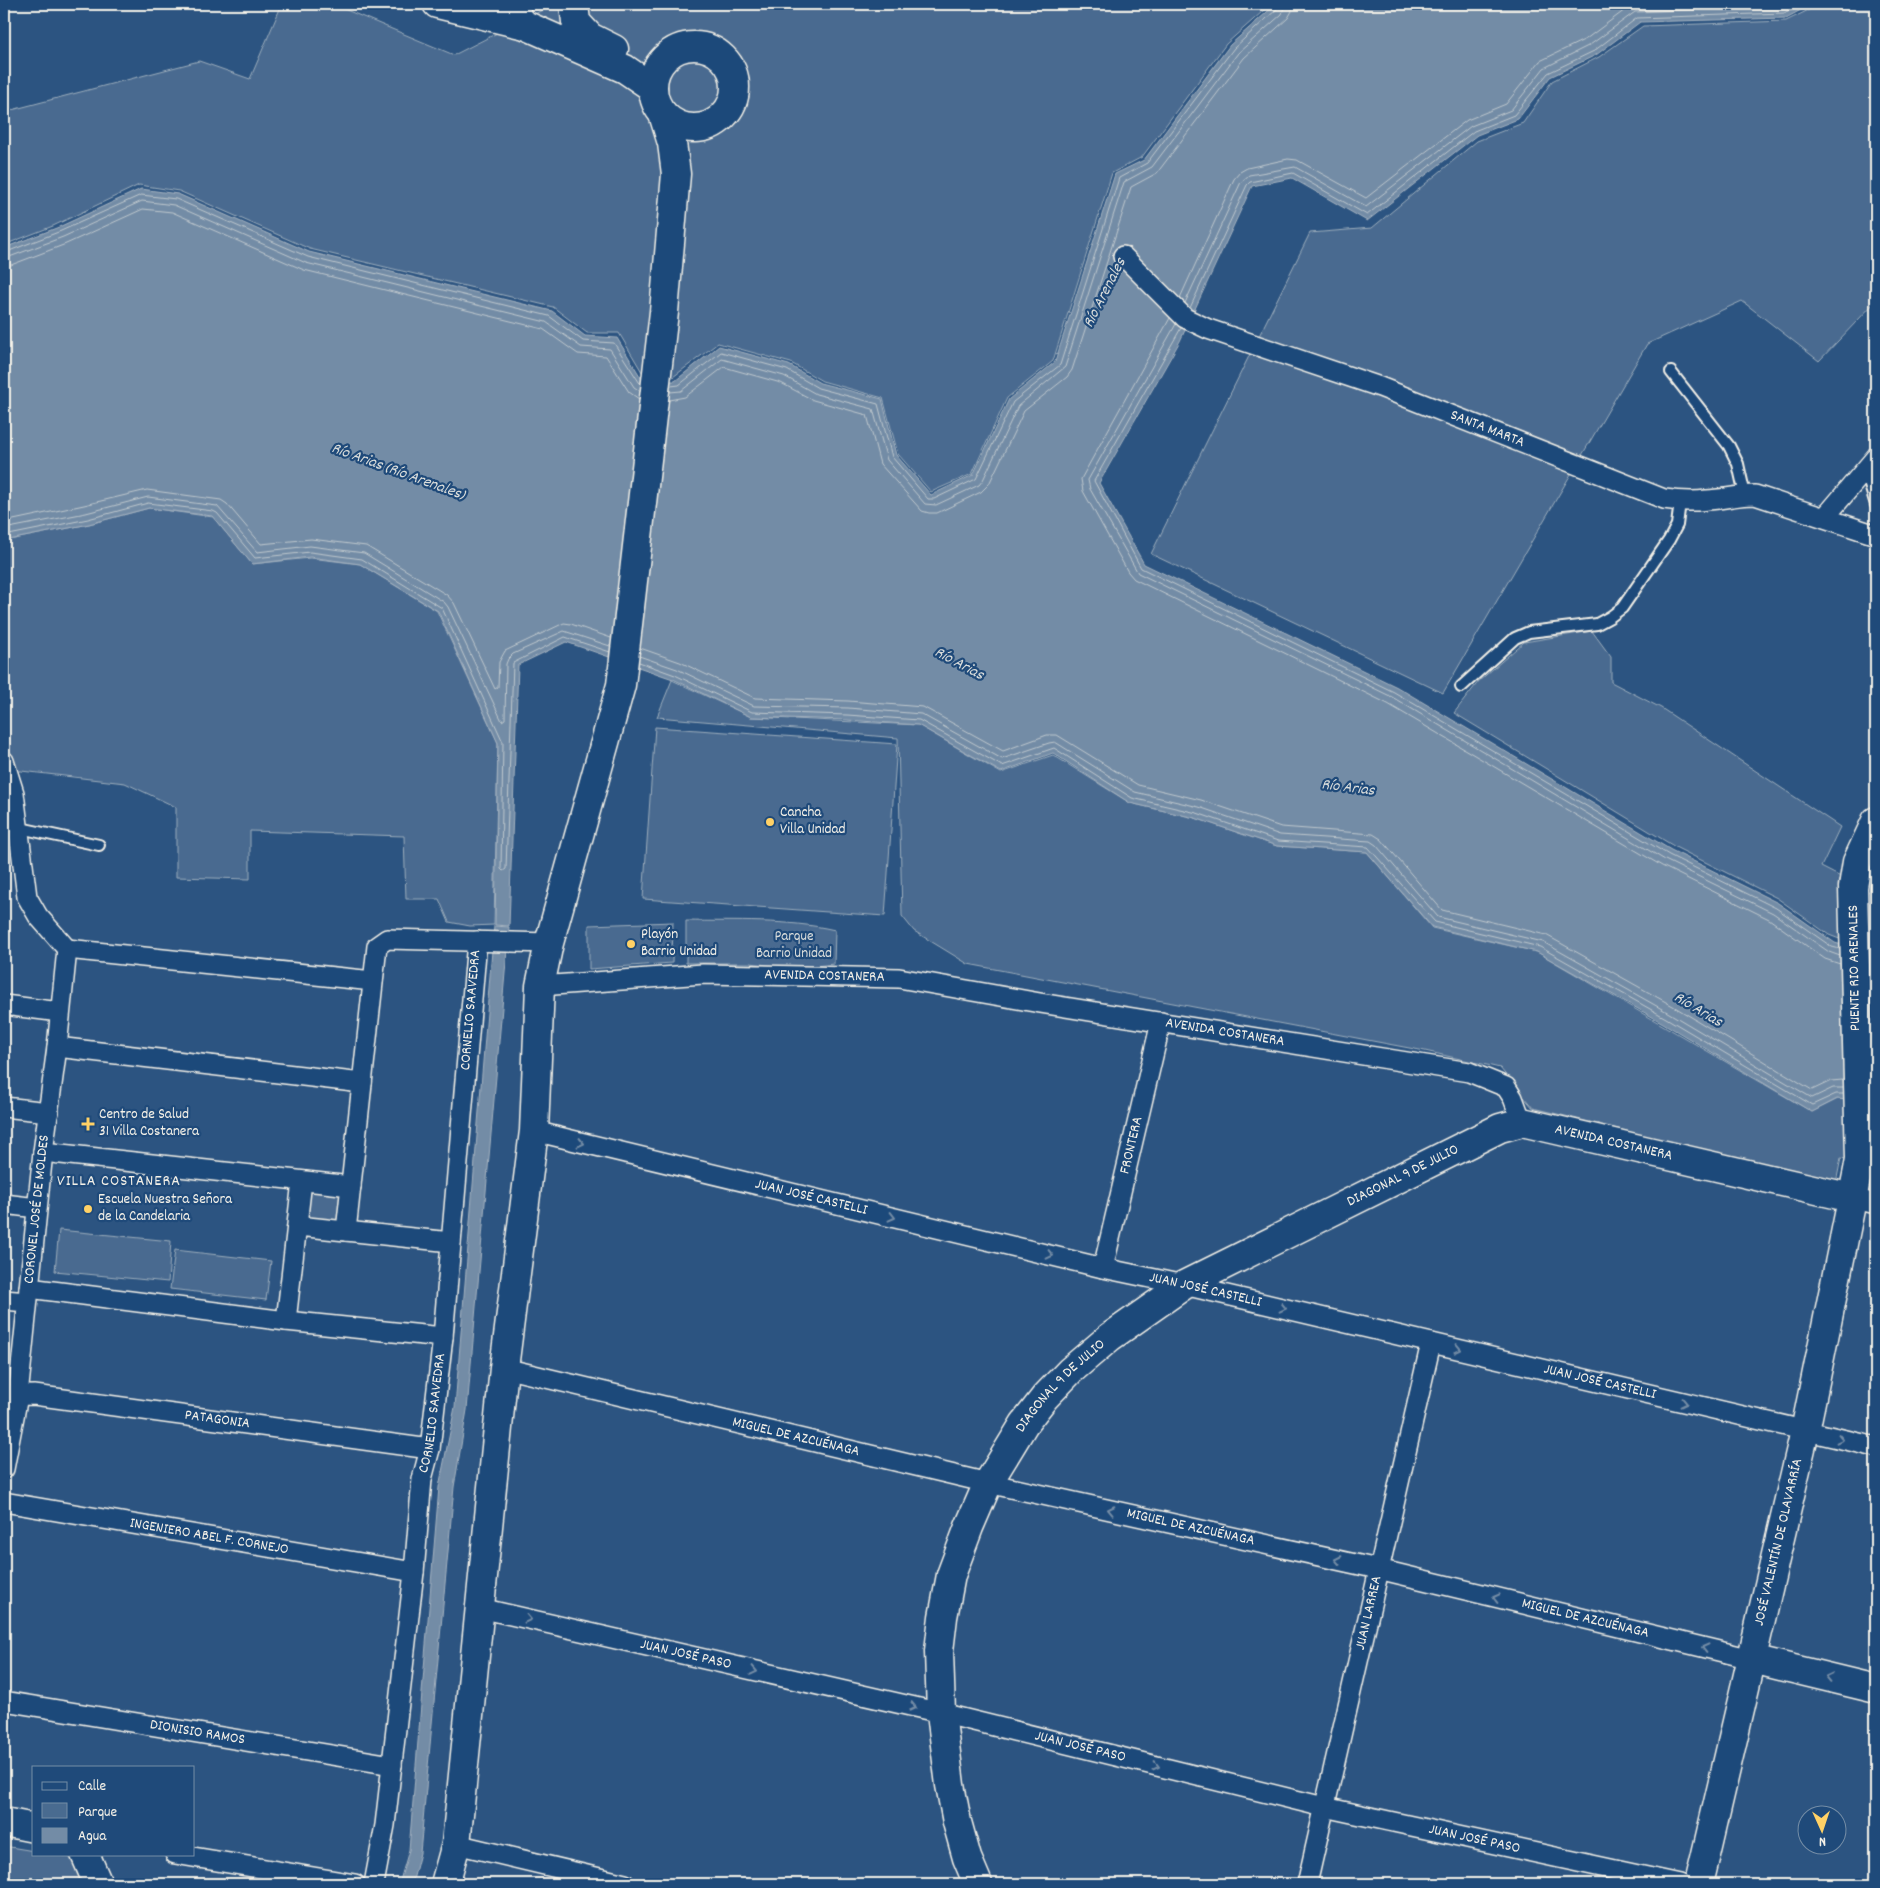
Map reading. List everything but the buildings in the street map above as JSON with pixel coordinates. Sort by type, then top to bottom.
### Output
[{"type":"street","points":[[438,4],[522,14],[625,69],[653,88]]},
{"type":"street","points":[[574,4],[576,22],[590,37],[629,56],[661,62]]},
{"type":"street","points":[[445,1884],[456,1844],[504,1368],[534,1131],[540,986],[548,943],[621,685],[664,312],[676,174],[672,143],[663,114],[656,102],[653,88],[655,75],[661,62],[681,48],[693,46],[711,50],[726,61],[733,71],[736,83],[735,95],[731,106],[724,115],[692,146],[676,174]]},
{"type":"street","points":[[663,114],[674,122],[687,127],[700,127],[714,123]]},
{"type":"street","name":"SANTA MARTA","points":[[1123,256],[1184,318],[1208,329],[1380,387],[1664,499],[1680,502],[1755,495],[1876,535]]},
{"type":"street","points":[[1825,517],[1876,457]]},
{"type":"street","points":[[4,761],[14,793],[20,828],[27,897],[38,916],[67,949],[373,981]]},
{"type":"street","name":"PUENTE RIO ARENALES","points":[[1864,1201],[1860,1158],[1854,887],[1857,862],[1876,821]]},
{"type":"street","points":[[346,1231],[377,946],[387,939],[548,943]]},
{"type":"street","name":"CORNELIO SAAVEDRA","points":[[374,1884],[385,1825],[414,1572],[422,1479],[430,1449],[443,1337],[477,941]]},
{"type":"street","name":"CORONEL JOSÉ DE MOLDES","points":[[4,1469],[11,1396],[28,1295],[67,949]]},
{"type":"street","name":"AVENIDA COSTANERA","points":[[540,986],[703,974],[899,978],[1040,1003],[1468,1072],[1506,1087],[1513,1098],[1522,1122],[1864,1201]]},
{"type":"street","points":[[4,1006],[60,1012]]},
{"type":"street","name":"FRONTERA","points":[[1103,1268],[1161,1022]]},
{"type":"street","points":[[57,1047],[362,1083]]},
{"type":"street","points":[[4,1108],[49,1112]]},
{"type":"street","name":"DIAGONAL 9 DE JULIO","points":[[978,1884],[967,1858],[957,1822],[950,1785],[941,1714],[939,1651],[950,1583],[969,1528],[988,1483],[1024,1424],[1045,1397],[1070,1371],[1110,1337],[1184,1285],[1500,1128],[1522,1122]]},
{"type":"street","name":"JUAN JOSÉ CASTELLI","points":[[534,1131],[1103,1268],[1184,1285],[1876,1447]]},
{"type":"street","points":[[43,1152],[351,1186]]},
{"type":"street","points":[[286,1321],[302,1181]]},
{"type":"street","name":"JOSÉ VALENTÍN DE OLAVARRÍA","points":[[1699,1884],[1804,1431],[1864,1201]]},
{"type":"street","points":[[4,1204],[38,1208]]},
{"type":"street","points":[[298,1226],[451,1242]]},
{"type":"street","points":[[4,1300],[28,1295],[443,1337]]},
{"type":"street","name":"JUAN LARREA","points":[[1306,1884],[1431,1343]]},
{"type":"street","name":"MIGUEL DE AZCUÉNAGA","points":[[504,1368],[988,1483],[1378,1569],[1876,1689]]},
{"type":"street","name":"PATAGONIA","points":[[11,1396],[34,1395],[430,1449]]},
{"type":"street","name":"INGENIERO ABEL F. CORNEJO","points":[[4,1502],[414,1572]]},
{"type":"street","name":"JUAN JOSÉ PASO","points":[[480,1608],[941,1714],[1324,1807],[1680,1884]]},
{"type":"street","name":"DIONISIO RAMOS","points":[[4,1700],[392,1765]]},
{"type":"street","points":[[4,1822],[32,1828]]},
{"type":"street","points":[[456,1844],[625,1884]]},
{"type":"street","points":[[86,1856],[98,1884]]},
{"type":"street","points":[[187,1856],[356,1884]]},
{"type":"lane","points":[[1671,372],[1729,446],[1738,464],[1745,495]]},
{"type":"lane","points":[[1862,474],[1869,482],[1876,505]]},
{"type":"lane","points":[[1461,687],[1515,638],[1529,632],[1597,624],[1622,608],[1669,540],[1677,525],[1680,502]]},
{"type":"lane","points":[[20,828],[99,845]]},
{"type":"green space","points":[[282,4],[332,4],[454,55],[554,4],[1271,4],[1226,44],[1142,157],[1112,173],[1053,361],[1007,398],[972,474],[931,492],[898,454],[883,398],[822,381],[791,363],[718,343],[673,377],[645,377],[619,333],[587,333],[553,307],[310,249],[179,191],[139,185],[53,226],[4,245],[4,112],[199,61],[250,79]]},
{"type":"green space","points":[[1821,4],[1876,4],[1876,301],[1819,361],[1742,301],[1647,344],[1443,693],[1151,554],[1310,233],[1372,228],[1477,141],[1523,123],[1552,81],[1599,57],[1643,26],[1786,21]]},
{"type":"green space","points":[[149,508],[213,517],[252,564],[310,558],[360,564],[437,611],[498,743],[494,925],[470,926],[449,922],[439,899],[406,899],[404,836],[250,831],[250,879],[176,877],[176,807],[125,783],[4,769],[4,541],[89,524]]},
{"type":"green space","points":[[1592,631],[1611,657],[1611,682],[1661,708],[1840,827],[1821,867],[1876,895],[1876,953],[1829,935],[1777,898],[1677,848],[1454,713],[1479,681],[1524,642]]},
{"type":"green space","points":[[672,680],[751,717],[918,725],[1001,773],[1053,755],[1130,803],[1195,818],[1277,846],[1367,852],[1432,928],[1537,952],[1812,1112],[1838,1099],[1876,1104],[1876,1166],[1841,1158],[1836,1183],[1533,1108],[1500,1068],[1425,1051],[968,964],[914,931],[902,916],[898,738],[657,717]]},
{"type":"green space","name":"Cancha Villa Unidad","points":[[655,727],[897,744],[885,916],[643,899]]},
{"type":"green space","name":"Parque Barrio Unidad","points":[[686,921],[798,924],[835,930],[834,964],[796,968],[750,963],[686,963]]},
{"type":"green space","name":"Playón Barrio Unidad","points":[[673,922],[672,963],[589,969],[589,925]]},
{"type":"green space","points":[[308,1191],[339,1192],[344,1196],[341,1222],[307,1220],[304,1215]]},
{"type":"green space","points":[[59,1230],[171,1241],[168,1282],[55,1271]]},
{"type":"green space","points":[[175,1250],[271,1261],[266,1300],[170,1289]]},
{"type":"green space","points":[[4,1846],[32,1851],[32,1856],[69,1857],[79,1866],[90,1884],[4,1884]]},
{"type":"water","points":[[1276,4],[1812,4],[1786,18],[1640,22],[1596,55],[1550,77],[1518,119],[1477,135],[1367,221],[1292,178],[1252,186],[1180,341],[1099,483],[1144,564],[1397,687],[1671,850],[1778,903],[1835,943],[1876,955],[1876,1103],[1837,1099],[1812,1112],[1663,1023],[1537,952],[1432,927],[1367,852],[1277,846],[1195,818],[1130,803],[1053,753],[1001,772],[918,725],[847,720],[751,717],[673,679],[566,642],[518,665],[509,926],[495,925],[498,743],[438,611],[360,564],[310,557],[252,564],[212,516],[149,508],[89,524],[4,541],[4,248],[59,227],[141,189],[178,194],[309,252],[552,311],[585,336],[617,338],[643,381],[675,381],[719,346],[789,365],[820,383],[882,399],[896,455],[931,495],[973,475],[1009,399],[1055,362],[1115,174],[1144,160],[1230,45]]},
{"type":"water","points":[[494,926],[509,927],[467,1410],[454,1487],[420,1853],[412,1884],[399,1884],[409,1850],[439,1487],[455,1407]]},
{"type":"place","name":"Cancha Villa Unidad","points":[[770,822]]},
{"type":"place","name":"Playón Barrio Unidad","points":[[631,944]]},
{"type":"place","name":"Centro de Salud 31 Villa Costanera","points":[[88,1124]]},
{"type":"place","name":"Escuela Nuestra Señora de la Candelaria","points":[[88,1209]]},
{"type":"district","name":"VILLA COSTANERA","points":[[119,1181]]},
{"type":"water label","name":"Río Arenales","points":[[1105,293]]},
{"type":"water label","name":"Río Arias (Río Arenales)","points":[[398,472]]},
{"type":"water label","name":"Río Arias","points":[[959,664]]},
{"type":"water label","name":"Río Arias","points":[[1348,788]]},
{"type":"water label","name":"Río Arias","points":[[1698,1010]]}]
